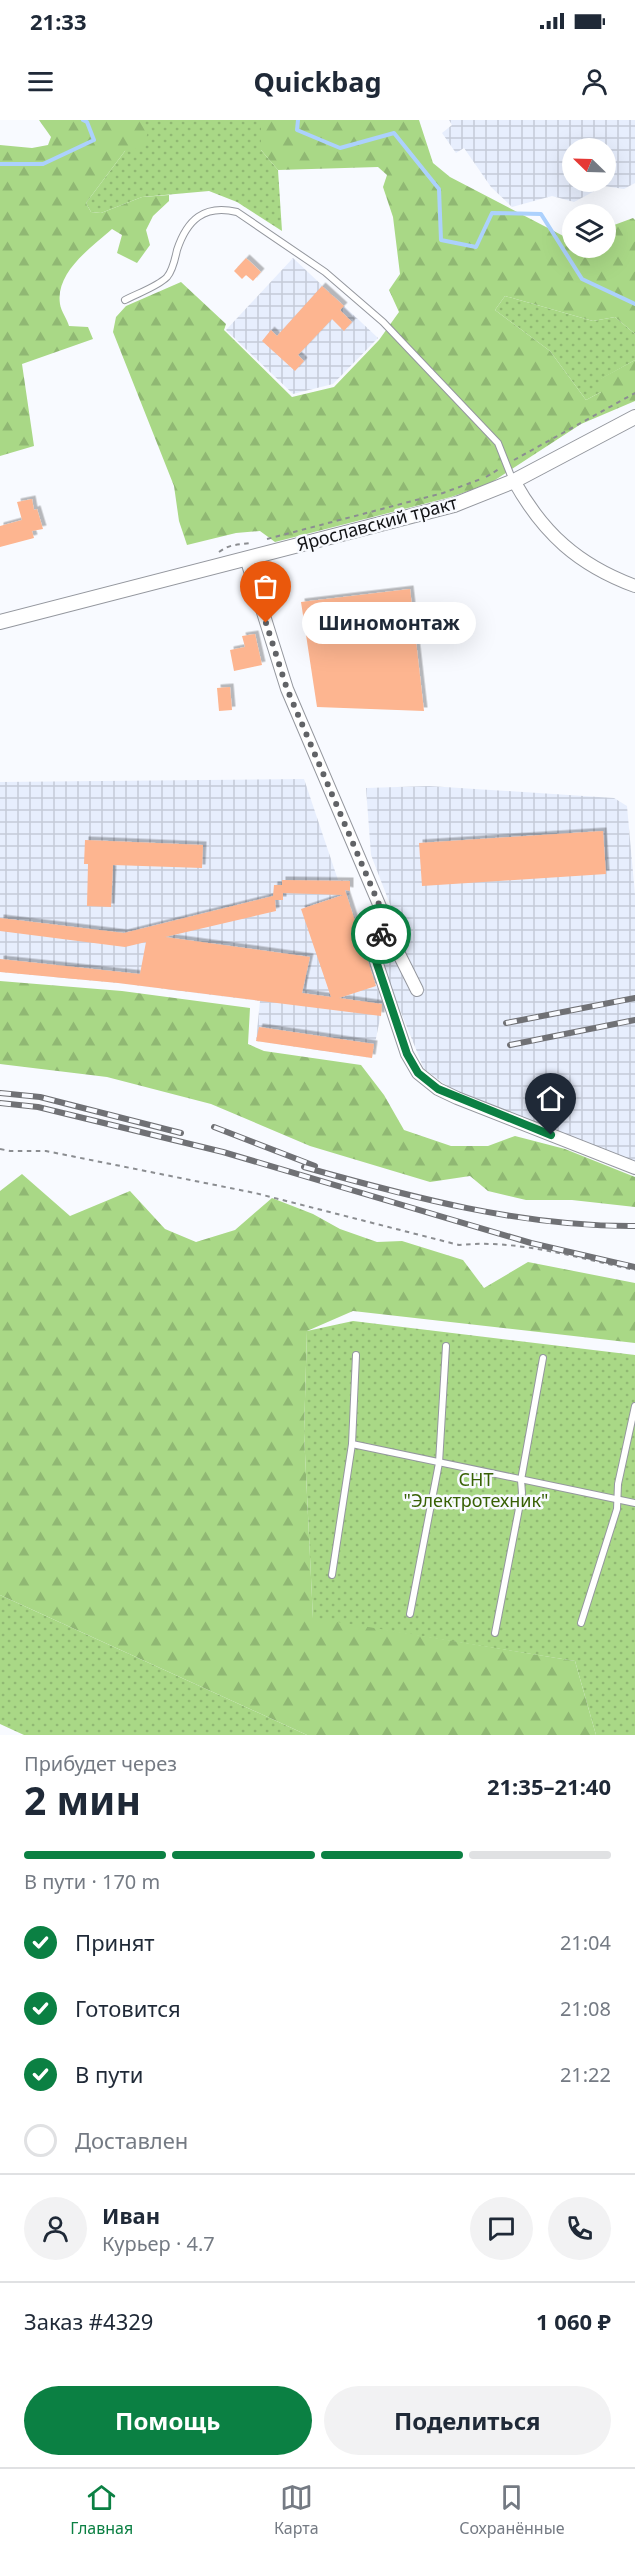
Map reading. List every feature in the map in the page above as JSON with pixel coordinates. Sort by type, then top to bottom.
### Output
[{"type":"street","name":"Ярославский тракт","points":[[0,622],[454,505],[514,482],[635,417]]},
{"type":"street","points":[[514,482],[543,526],[562,545],[601,571],[635,586]]},
{"type":"street","points":[[246,558],[287,689],[396,948],[417,990]]},
{"type":"street","points":[[384,916],[375,958],[407,1054],[418,1073],[438,1089],[457,1098],[635,1168]]},
{"type":"lane","points":[[125,300],[166,277],[188,228],[197,218],[209,210],[224,209],[237,212],[255,222],[325,272],[382,322],[498,443],[514,482]]},
{"type":"lane","points":[[410,1614],[439,1463],[446,1346]]},
{"type":"lane","points":[[332,1575],[352,1444],[356,1355]]},
{"type":"lane","points":[[495,1633],[522,1493],[521,1480],[543,1358]]},
{"type":"lane","points":[[581,1623],[617,1509],[618,1484],[635,1406]]},
{"type":"lane","points":[[352,1444],[635,1503]]},
{"type":"path","points":[[214,555],[226,546],[236,543],[248,544],[443,493],[487,477],[635,393]]},
{"type":"path","points":[[0,1149],[46,1151],[255,1193],[459,1245],[488,1242],[533,1248],[635,1270]]},
{"type":"shaded area","points":[[449,120],[635,120],[635,183],[624,189],[616,188],[616,138],[562,138],[562,192],[593,192],[574,202],[552,196],[512,207],[491,187],[464,148],[456,153],[442,133],[452,125]]},
{"type":"shaded area","points":[[293,258],[378,338],[333,384],[293,394],[226,330]]},
{"type":"shaded area","points":[[304,779],[338,880],[350,881],[349,901],[383,1004],[372,1058],[256,1041],[260,1001],[118,983],[0,972],[0,782]]},
{"type":"shaded area","points":[[429,786],[614,798],[627,806],[635,895],[635,1163],[453,1090],[424,1069],[383,968],[386,954],[409,939],[401,933],[371,855],[366,788]]},
{"type":"green space","points":[[39,120],[139,120],[148,131],[144,147],[125,151],[86,203],[91,212],[101,213],[142,197],[169,195],[169,201],[153,216],[146,230],[150,245],[137,263],[117,253],[122,235],[112,229],[85,252],[69,271],[60,292],[60,304],[69,326],[88,327],[93,339],[22,364],[34,446],[0,456],[0,145],[32,148],[48,145],[51,137]]},
{"type":"green space","points":[[139,120],[261,120],[261,150],[278,170],[282,231],[237,202],[209,191],[142,197],[101,213],[91,212],[86,203],[125,151]]},
{"type":"green space","points":[[261,120],[419,120],[433,163],[450,177],[562,235],[562,258],[616,258],[616,224],[633,218],[635,220],[635,334],[615,317],[593,321],[505,296],[495,310],[550,351],[586,400],[601,392],[600,379],[635,360],[635,401],[581,424],[489,484],[451,497],[275,542],[260,531],[236,533],[187,545],[179,521],[174,486],[113,332],[116,317],[126,306],[181,282],[226,324],[224,330],[292,397],[334,387],[379,340],[399,312],[389,290],[400,274],[393,217],[383,187],[387,175],[378,167],[278,170],[261,150]]},
{"type":"green space","points":[[505,296],[593,321],[615,317],[635,334],[635,360],[601,379],[601,392],[586,400],[550,351],[495,310]]},
{"type":"green space","points":[[0,981],[122,991],[250,1008],[248,1044],[264,1051],[361,1065],[384,1095],[404,1130],[451,1146],[488,1146],[515,1136],[565,1149],[635,1177],[635,1207],[572,1200],[526,1200],[488,1191],[470,1176],[430,1182],[310,1146],[211,1104],[107,1077],[0,1064]]},
{"type":"green space","points":[[22,1174],[70,1216],[130,1191],[165,1229],[196,1242],[235,1230],[272,1198],[313,1214],[340,1229],[377,1242],[402,1241],[463,1260],[484,1288],[528,1262],[635,1283],[635,1343],[353,1311],[307,1331],[304,1433],[313,1618],[575,1661],[596,1735],[307,1735],[0,1595],[0,1191]]},
{"type":"green space","name":"СНТ \"Электротехник\"","points":[[353,1321],[635,1355],[635,1735],[596,1735],[575,1661],[313,1619],[304,1433],[307,1331]]},
{"type":"green space","points":[[0,1595],[307,1735],[24,1735],[0,1724]]},
{"type":"building","points":[[246,258],[261,272],[253,281],[246,275],[242,279],[234,271]]},
{"type":"building","points":[[322,286],[344,306],[340,310],[352,322],[344,331],[332,319],[298,355],[304,361],[295,371],[262,341],[271,330],[277,336]]},
{"type":"building","points":[[32,499],[34,510],[37,509],[43,529],[32,531],[34,538],[0,547],[0,526],[22,520],[17,502]]},
{"type":"building","points":[[410,589],[424,711],[317,707],[301,602]]},
{"type":"building","points":[[255,634],[262,665],[234,671],[230,650],[245,647],[242,636]]},
{"type":"building","points":[[230,687],[232,710],[219,711],[217,688]]},
{"type":"building","points":[[603,831],[606,874],[422,886],[419,843]]},
{"type":"building","points":[[85,840],[203,845],[202,868],[113,865],[111,907],[87,906],[88,864],[84,864]]},
{"type":"building","points":[[282,880],[350,881],[350,891],[345,890],[376,986],[339,998],[382,1004],[381,1016],[118,983],[0,972],[0,959],[140,974],[146,942],[125,947],[0,931],[0,918],[124,933],[273,896],[274,885],[282,885]],"holes":[[[283,893],[343,895],[301,909],[331,997],[302,993],[310,957],[165,937],[276,911],[275,900],[283,900]]]},
{"type":"building","points":[[259,1027],[374,1044],[372,1058],[256,1041]]},
{"type":"waterway","points":[[0,164],[43,164],[94,140],[87,122],[83,120]]},
{"type":"waterway","points":[[298,120],[297,130],[340,148],[394,133],[439,189],[441,240],[476,247],[492,213],[541,214],[582,279],[635,304]]},
{"type":"railway","points":[[506,1023],[635,998]]},
{"type":"railway","points":[[510,1045],[635,1020]]},
{"type":"railway","points":[[0,1093],[40,1097],[181,1133]]},
{"type":"railway","points":[[0,1103],[38,1107],[223,1152],[531,1243],[635,1267]]},
{"type":"railway","points":[[214,1127],[315,1166]]},
{"type":"railway","points":[[304,1167],[426,1199],[509,1216],[593,1225],[635,1226]]},
{"type":"way so far","points":[[266,623],[287,689],[384,916],[381,934]]},
{"type":"place","name":"Шиномонтаж","points":[[266,623]]},
{"type":"route","points":[[381,934],[375,958],[407,1054],[418,1073],[438,1089],[457,1098],[551,1135]]}]
